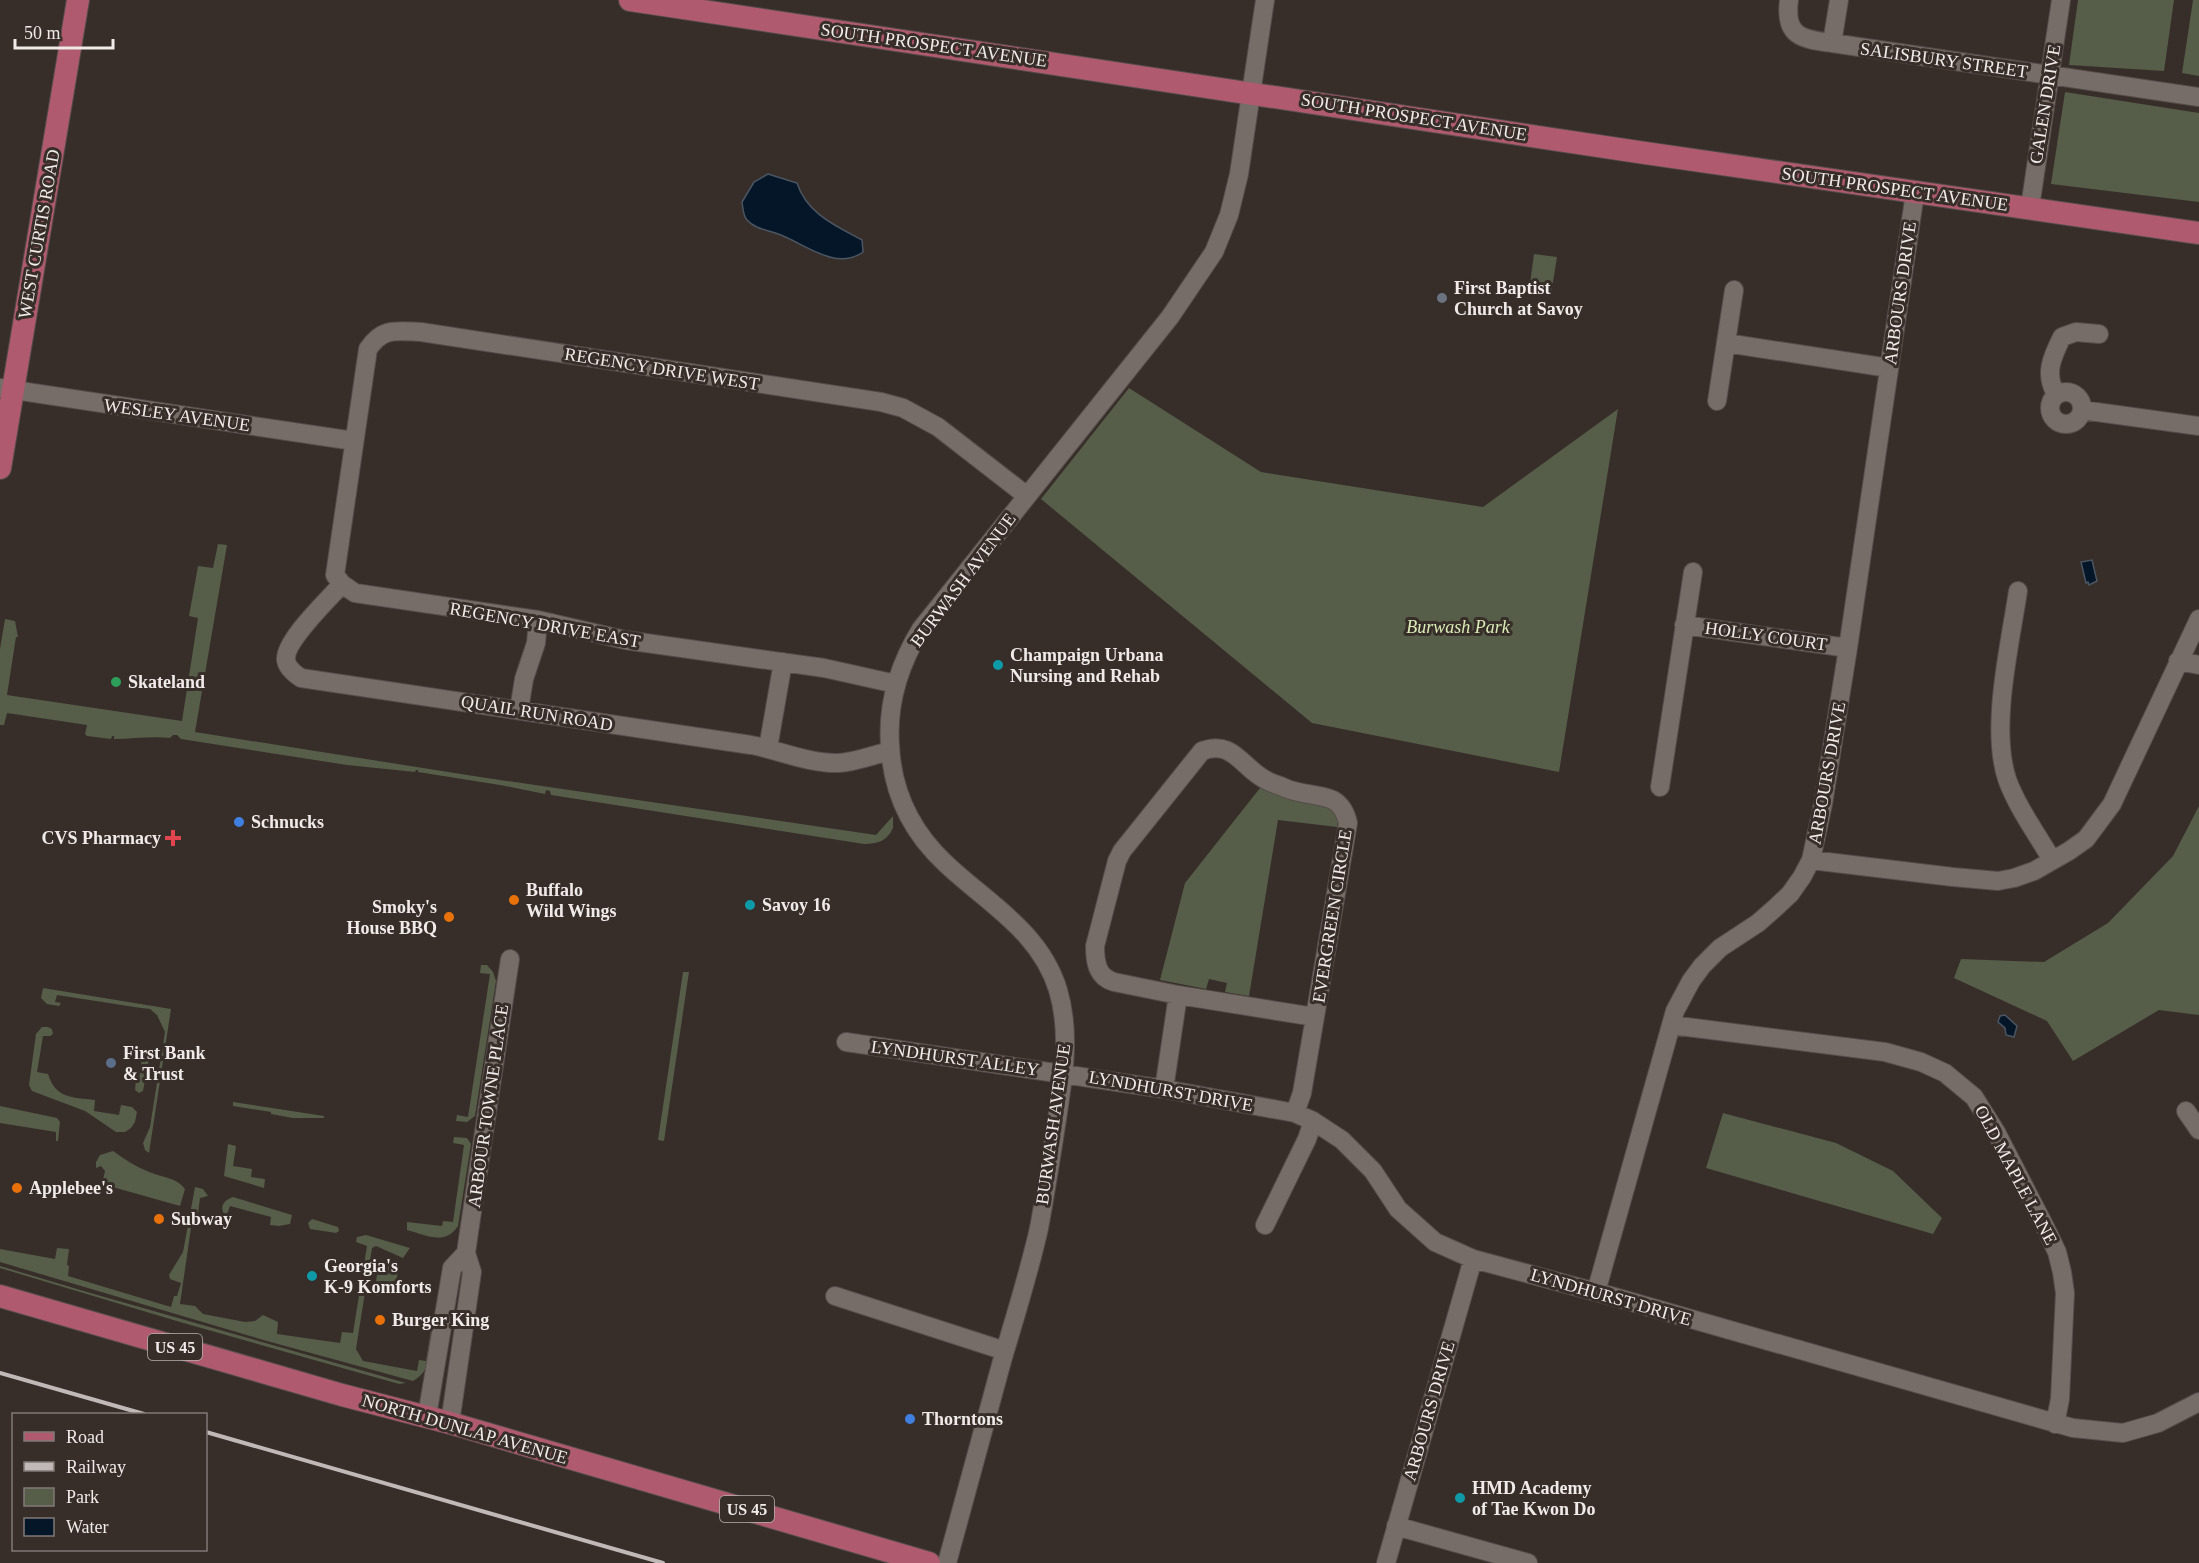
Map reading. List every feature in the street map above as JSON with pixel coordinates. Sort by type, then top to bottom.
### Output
[{"type":"main road","name":"WEST CURTIS ROAD","points":[[0,468],[7,389],[78,0]]},
{"type":"main road","name":"SOUTH PROSPECT AVENUE","points":[[636,0],[2199,234]]},
{"type":"main road","name":"NORTH DUNLAP AVENUE","points":[[0,1296],[330,1392],[450,1422],[929,1563]]},
{"type":"street","name":"BURWASH AVENUE","points":[[947,1563],[1038,1228],[1064,1073],[1066,1029],[1058,989],[1042,954],[1011,918],[944,862],[920,834],[907,813],[897,791],[890,751],[891,703],[901,666],[921,629],[1170,317],[1214,252],[1229,215],[1234,195],[1265,0]]},
{"type":"street","name":"SALISBURY STREET","points":[[1789,0],[1789,22],[1797,35],[1804,39],[2199,97]]},
{"type":"street","points":[[1832,44],[1839,0]]},
{"type":"street","name":"GALEN DRIVE","points":[[2030,207],[2061,0]]},
{"type":"street","name":"ARBOURS DRIVE","points":[[1596,1292],[1681,997],[1702,966],[1720,948],[1758,923],[1774,909],[1796,885],[1811,860],[1823,804],[1848,648],[1915,193]]},
{"type":"street","points":[[1717,400],[1734,290]]},
{"type":"street","name":"REGENCY DRIVE WEST","points":[[354,441],[368,350],[375,339],[383,333],[421,332],[881,402],[903,408],[938,427],[1027,496]]},
{"type":"street","points":[[2056,394],[2049,383],[2052,357],[2062,337],[2076,332],[2099,334]]},
{"type":"street","points":[[1725,343],[1889,368]]},
{"type":"street","name":"WESLEY AVENUE","points":[[7,389],[354,441]]},
{"type":"street","points":[[2065,391],[2074,394],[2080,401],[2082,410],[2078,419],[2069,424],[2055,421],[2049,407],[2056,394],[2065,391]]},
{"type":"street","points":[[2082,410],[2199,426]]},
{"type":"street","points":[[342,584],[335,575],[354,441]]},
{"type":"street","name":"HOLLY COURT","points":[[1660,787],[1693,572]]},
{"type":"street","name":"REGENCY DRIVE EAST","points":[[342,584],[355,593],[538,620],[625,640],[824,668],[896,684]]},
{"type":"street","name":"QUAIL RUN ROAD","points":[[342,584],[290,645],[286,660],[294,673],[301,678],[768,748],[788,755],[836,763],[849,762],[890,751]]},
{"type":"street","points":[[2018,591],[2000,720],[2001,755],[2007,780],[2052,860]]},
{"type":"street","points":[[1811,860],[1998,881],[2034,871],[2086,839],[2112,804],[2199,619]]},
{"type":"street","points":[[519,710],[524,679],[536,643],[538,620]]},
{"type":"street","name":"HOLLY COURT","points":[[1684,625],[1848,648]]},
{"type":"street","points":[[2178,661],[2199,664]]},
{"type":"street","points":[[768,748],[783,662]]},
{"type":"street","name":"EVERGREEN CIRCLE","points":[[1295,1113],[1302,1093],[1315,1017],[1348,823],[1346,814],[1334,801],[1283,788],[1266,780],[1229,751],[1221,747],[1211,747],[1202,751],[1122,851],[1117,861],[1095,946],[1095,959],[1099,970],[1107,980],[1178,995],[1315,1017]]},
{"type":"street","name":"ARBOUR TOWNE PLACE","points":[[450,1422],[472,1272],[466,1253],[510,959]]},
{"type":"street","points":[[1164,1089],[1178,995]]},
{"type":"street","name":"OLD MAPLE LANE","points":[[1671,1026],[1885,1052],[1921,1062],[1945,1073],[1974,1097],[1996,1132],[2045,1227],[2057,1252],[2062,1272],[2064,1314],[2060,1399],[2055,1424]]},
{"type":"street","name":"LYNDHURST ALLEY","points":[[846,1042],[1064,1073]]},
{"type":"street","name":"LYNDHURST DRIVE","points":[[1064,1073],[1295,1113],[1313,1121],[1342,1140],[1361,1158],[1398,1209],[1414,1224],[1435,1242],[1473,1259],[2078,1429],[2123,1433],[2158,1423],[2199,1402]]},
{"type":"street","points":[[2186,1111],[2199,1130]]},
{"type":"street","points":[[1265,1225],[1307,1139],[1313,1121]]},
{"type":"street","name":"ARBOUR TOWNE PLACE","points":[[427,1416],[452,1268],[466,1253]]},
{"type":"street","name":"ARBOURS DRIVE","points":[[1386,1563],[1473,1259]]},
{"type":"street","points":[[834,1296],[1005,1351]]},
{"type":"street","points":[[1396,1526],[1527,1563]]},
{"type":"green space","points":[[2078,0],[2174,0],[2164,71],[2069,65]]},
{"type":"green space","points":[[2193,0],[2199,0],[2199,76],[2182,73]]},
{"type":"green space","points":[[2065,92],[2199,113],[2199,202],[2051,184]]},
{"type":"green space","points":[[1534,254],[1557,257],[1551,294],[1529,291]]},
{"type":"green space","name":"Burwash Park","points":[[1129,388],[1261,472],[1483,507],[1618,409],[1559,772],[1312,723],[1041,499]]},
{"type":"green space","points":[[218,544],[227,545],[195,732],[480,777],[876,835],[893,816],[893,828],[882,841],[864,844],[551,795],[550,791],[546,790],[545,794],[418,772],[418,770],[415,772],[347,765],[181,739],[177,735],[170,738],[114,739],[114,736],[111,739],[87,736],[85,734],[87,725],[7,713],[4,725],[0,725],[0,649],[5,619],[15,621],[18,637],[16,637],[7,695],[182,721],[198,618],[189,616],[198,566],[213,568]]},
{"type":"green space","points":[[1260,788],[1331,804],[1340,813],[1337,827],[1278,820],[1249,996],[1225,992],[1227,983],[1209,979],[1206,989],[1160,980],[1185,883]]},
{"type":"green space","points":[[2199,806],[2199,1015],[2159,1010],[2073,1061],[2047,1021],[1954,978],[1961,959],[2044,962],[2108,923],[2173,856]]},
{"type":"green space","points":[[481,965],[487,965],[496,981],[475,1116],[467,1122],[456,1121],[457,1115],[468,1117],[490,974],[480,973]]},
{"type":"green space","points":[[683,972],[689,972],[664,1141],[658,1140]]},
{"type":"green space","points":[[43,988],[171,1009],[149,1153],[145,1150],[143,1143],[150,1127],[165,1032],[157,1015],[150,1009],[57,995],[55,1002],[61,1003],[59,1006],[47,1004],[41,998]]},
{"type":"green space","points":[[42,1027],[52,1029],[53,1034],[43,1036],[37,1072],[48,1074],[55,1088],[66,1095],[95,1100],[94,1111],[119,1115],[121,1105],[132,1107],[137,1112],[131,1128],[125,1132],[116,1132],[85,1111],[32,1091],[29,1085],[36,1034]]},
{"type":"green space","points":[[150,1054],[143,1091],[139,1093],[135,1090],[142,1057]]},
{"type":"green space","points":[[233,1102],[324,1116],[324,1118],[293,1118],[233,1106]]},
{"type":"green space","points":[[0,1106],[57,1118],[60,1122],[58,1141],[56,1141],[56,1132],[0,1123]]},
{"type":"green space","points":[[1723,1113],[1836,1143],[1893,1171],[1942,1218],[1933,1234],[1706,1168]]},
{"type":"green space","points":[[454,1137],[467,1138],[471,1144],[458,1226],[447,1236],[441,1237],[407,1230],[407,1222],[442,1226],[443,1221],[453,1222],[464,1145],[453,1143]]},
{"type":"green space","points":[[228,1144],[236,1146],[233,1166],[252,1169],[251,1177],[265,1179],[264,1188],[224,1176]]},
{"type":"green space","points":[[113,1151],[138,1167],[182,1185],[185,1189],[180,1206],[102,1184],[105,1171],[101,1166],[96,1168],[96,1162],[100,1155]]},
{"type":"green space","points":[[195,1187],[203,1189],[208,1196],[200,1198],[198,1214],[193,1214],[180,1304],[195,1306],[203,1314],[245,1322],[255,1321],[263,1315],[278,1322],[277,1334],[340,1343],[342,1332],[353,1333],[367,1246],[356,1242],[357,1237],[366,1235],[410,1248],[403,1258],[376,1246],[372,1248],[356,1349],[363,1361],[417,1371],[419,1360],[426,1361],[433,1318],[437,1319],[432,1354],[420,1376],[413,1381],[267,1341],[0,1262],[0,1249],[55,1259],[57,1248],[69,1249],[68,1276],[171,1307],[181,1283],[170,1279],[169,1275],[183,1252]]},
{"type":"green space","points":[[233,1197],[292,1215],[290,1224],[270,1225],[271,1217],[230,1206],[226,1217],[223,1205]]},
{"type":"green space","points":[[312,1219],[338,1227],[339,1231],[336,1233],[310,1229],[308,1223]]},
{"type":"green space","points":[[387,1262],[399,1267],[395,1287],[389,1287],[388,1291],[380,1289],[378,1296],[374,1295],[378,1268]]},
{"type":"green space","points":[[0,1266],[406,1383],[399,1384],[180,1322],[0,1268]]},
{"type":"water","points":[[768,174],[797,183],[815,211],[862,240],[863,252],[843,259],[832,258],[781,235],[759,228],[747,220],[742,202],[754,182]]},
{"type":"water","points":[[2092,560],[2097,581],[2089,585],[2088,582],[2086,583],[2081,562]]},
{"type":"water","points":[[2005,1015],[2017,1026],[2014,1037],[2006,1035],[2005,1028],[1998,1022],[2000,1016]]},
{"type":"railway","points":[[0,1373],[140,1413]]},
{"type":"railway","points":[[207,1432],[663,1563]]},
{"type":"place","name":"First Baptist Church at Savoy","points":[[1442,298]]},
{"type":"place","name":"Champaign Urbana Nursing and Rehab","points":[[998,665]]},
{"type":"place","name":"Skateland","points":[[116,682]]},
{"type":"place","name":"Schnucks","points":[[239,822]]},
{"type":"place","name":"CVS Pharmacy","points":[[173,838]]},
{"type":"place","name":"Buffalo Wild Wings","points":[[514,900]]},
{"type":"place","name":"Savoy 16","points":[[750,905]]},
{"type":"place","name":"Smoky's House BBQ","points":[[449,917]]},
{"type":"place","name":"First Bank & Trust","points":[[111,1063]]},
{"type":"place","name":"Applebee's","points":[[17,1188]]},
{"type":"place","name":"Subway","points":[[159,1219]]},
{"type":"place","name":"Georgia's K-9 Komforts","points":[[312,1276]]},
{"type":"place","name":"Burger King","points":[[380,1320]]},
{"type":"place","name":"Thorntons","points":[[910,1419]]},
{"type":"place","name":"HMD Academy of Tae Kwon Do","points":[[1460,1498]]}]
